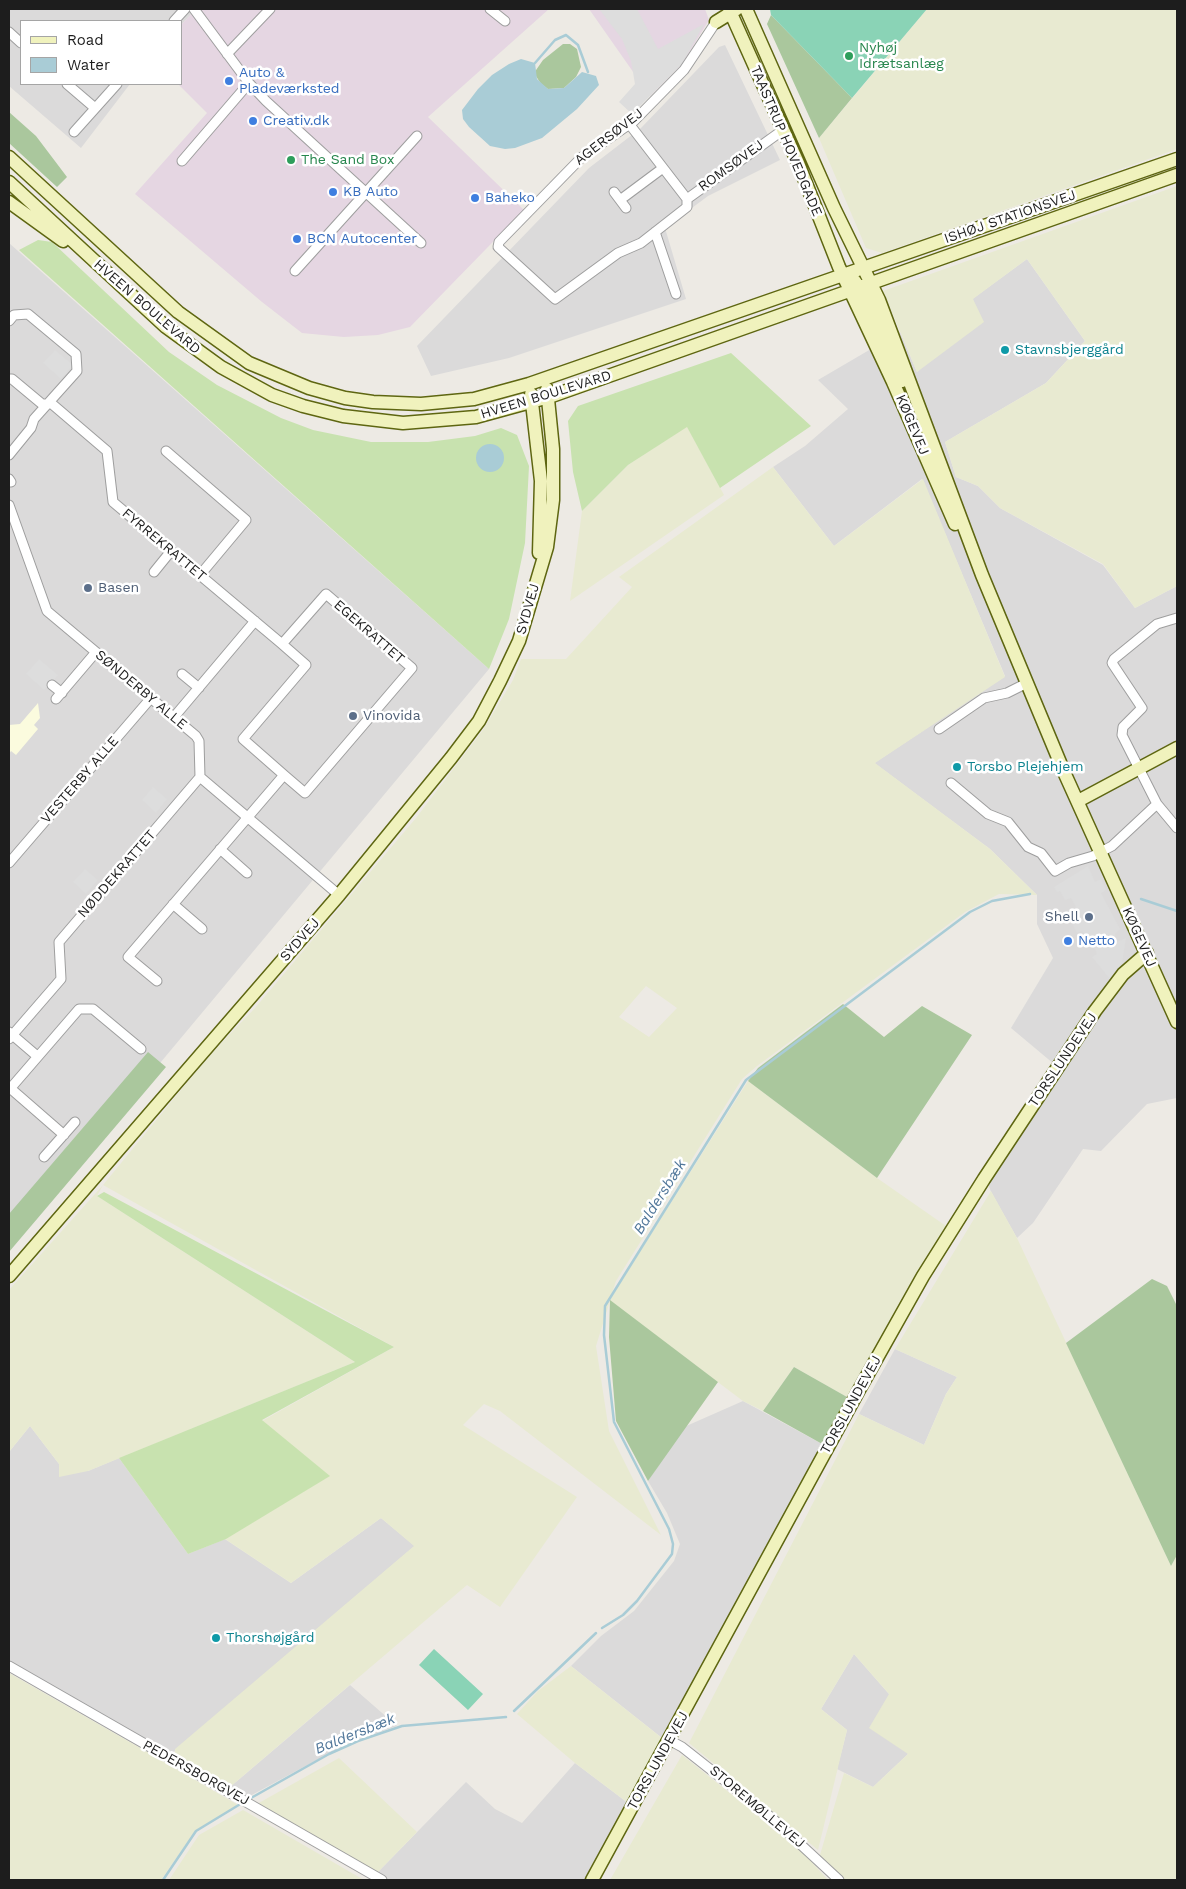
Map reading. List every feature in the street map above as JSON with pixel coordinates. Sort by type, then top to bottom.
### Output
[{"type":"street","points":[[175,20],[185,9]]},
{"type":"street","points":[[194,9],[249,82],[421,243]]},
{"type":"street","points":[[227,54],[270,9]]},
{"type":"street","points":[[490,9],[505,21]]},
{"type":"street","name":"TAASTRUP HOVEDGADE","points":[[746,9],[834,208],[852,272]]},
{"type":"street","points":[[716,22],[730,10]]},
{"type":"street","name":"TAASTRUP HOVEDGADE","points":[[730,10],[798,163],[852,272]]},
{"type":"street","name":"AGERSØVEJ","points":[[655,232],[641,243],[618,253],[555,299],[498,247],[499,242],[582,157],[630,124],[684,70],[716,22]]},
{"type":"street","points":[[9,32],[20,42]]},
{"type":"street","points":[[182,161],[249,82]]},
{"type":"street","points":[[68,85],[95,108]]},
{"type":"street","points":[[74,132],[116,85]]},
{"type":"street","name":"ROMSØVEJ","points":[[630,124],[687,199],[783,130]]},
{"type":"street","points":[[295,271],[418,136]]},
{"type":"street","name":"HVEEN BOULEVARD","points":[[9,158],[178,312],[230,352],[280,378],[345,398],[401,404],[445,403],[474,399],[545,379],[852,272]]},
{"type":"street","name":"ISHØJ STATIONSVEJ","points":[[852,272],[1177,159]]},
{"type":"street","points":[[614,192],[623,204],[663,168]]},
{"type":"street","name":"ISHØJ STATIONSVEJ","points":[[860,286],[1177,175]]},
{"type":"street","name":"HVEEN BOULEVARD","points":[[9,182],[166,327],[221,367],[265,391],[303,406],[372,421],[420,423],[476,417],[533,402],[860,286]]},
{"type":"street","points":[[676,294],[655,232],[687,207],[687,199]]},
{"type":"street","points":[[9,202],[126,290]]},
{"type":"street","points":[[852,272],[863,282],[860,286]]},
{"type":"street","name":"KØGEVEJ","points":[[852,272],[917,414],[934,444],[982,575],[1027,683],[1177,1022]]},
{"type":"street","name":"KØGEVEJ","points":[[860,286],[893,382],[963,541],[982,575]]},
{"type":"street","points":[[9,321],[14,315],[28,314],[76,354],[76,371],[9,455]]},
{"type":"street","points":[[9,379],[12,379],[42,404],[48,404]]},
{"type":"street","name":"SYDVEJ","points":[[538,571],[547,548],[553,500],[552,428],[545,379]]},
{"type":"street","name":"SYDVEJ","points":[[9,1276],[339,895],[451,758],[478,721],[519,641],[532,602],[538,571],[541,481],[533,402],[529,384]]},
{"type":"street","name":"FYRREKRATTET","points":[[48,404],[52,404],[107,451],[113,502],[282,644]]},
{"type":"street","points":[[166,451],[246,520],[200,575]]},
{"type":"street","name":"SØNDERBY ALLE","points":[[9,505],[47,611],[174,717],[199,741],[200,777]]},
{"type":"street","points":[[154,572],[171,551]]},
{"type":"street","name":"EGEKRATTET","points":[[326,594],[412,668],[305,793],[284,775],[243,740],[306,665],[282,644],[326,594]]},
{"type":"street","points":[[1177,618],[1157,624],[1118,655],[1112,663],[1142,708],[1123,726],[1122,730],[1157,804],[1177,828]]},
{"type":"street","points":[[174,717],[255,621]]},
{"type":"street","points":[[52,685],[59,696],[96,652]]},
{"type":"street","points":[[182,674],[199,688]]},
{"type":"street","points":[[938,729],[984,698],[1007,693],[1027,683]]},
{"type":"street","name":"VESTERBY ALLE","points":[[9,862],[151,698]]},
{"type":"street","points":[[1078,801],[1177,748]]},
{"type":"street","points":[[157,981],[128,956],[284,775]]},
{"type":"street","points":[[200,777],[339,895]]},
{"type":"street","name":"NØDDEKRATTET","points":[[10,1035],[61,979],[59,942],[200,777]]},
{"type":"street","points":[[951,783],[988,814],[1008,822],[1028,847],[1041,853],[1055,871],[1069,863],[1102,852],[1118,842],[1157,804]]},
{"type":"street","points":[[220,849],[247,873]]},
{"type":"street","points":[[173,904],[202,929]]},
{"type":"street","name":"TORSLUNDEVEJ","points":[[592,1880],[863,1382],[924,1276],[984,1179],[1095,1011],[1123,974],[1147,953]]},
{"type":"street","points":[[64,1136],[9,1089],[37,1056],[79,1009],[93,1009],[141,1049]]},
{"type":"street","points":[[10,1035],[37,1056]]},
{"type":"street","points":[[44,1158],[75,1122]]},
{"type":"street","name":"PEDERSBORGVEJ","points":[[9,1666],[382,1880]]},
{"type":"street","name":"STOREMØLLEVEJ","points":[[669,1740],[706,1766],[772,1818],[839,1880]]},
{"type":"shaded area","points":[[9,9],[196,9],[182,24],[182,20],[20,20],[20,85],[129,85],[81,148],[9,86]]},
{"type":"shaded area","points":[[196,9],[549,9],[428,117],[524,210],[410,327],[378,335],[344,337],[302,333],[262,302],[135,194],[207,113],[179,85],[182,85],[182,24]]},
{"type":"shaded area","points":[[589,9],[705,9],[709,20],[682,64],[650,96]]},
{"type":"shaded area","points":[[599,9],[637,9],[658,49],[704,24],[682,64],[632,114],[619,102],[635,84],[631,61],[622,39]]},
{"type":"shaded area","points":[[927,9],[1177,9],[1177,149],[882,253],[866,248],[819,138]]},
{"type":"shaded area","points":[[725,45],[780,160],[708,196],[665,228],[686,299],[509,358],[431,376],[417,346],[589,168],[641,128],[719,47]]},
{"type":"shaded area","points":[[1177,186],[1177,586],[1135,608],[1103,564],[1000,508],[978,486],[956,477],[945,442],[1046,383],[1085,341],[1027,259],[973,299],[984,322],[917,372],[883,291]]},
{"type":"shaded area","points":[[9,243],[489,669],[9,1244]]},
{"type":"shaded area","points":[[1027,259],[1085,341],[1046,383],[945,442],[956,477],[978,486],[1000,508],[1103,565],[1135,608],[1177,586],[1177,1098],[1147,1104],[1101,1151],[1083,1149],[1033,1223],[1017,1238],[991,1192],[983,1169],[1054,1064],[1011,1028],[1053,958],[1037,924],[1037,895],[990,849],[874,763],[1005,676],[922,479],[834,546],[773,467],[805,446],[848,409],[818,380],[900,332],[917,372],[972,299]]},
{"type":"shaded area","points":[[55,350],[73,365],[61,379],[43,363]]},
{"type":"shaded area","points":[[687,426],[724,495],[570,601],[582,511],[628,465]]},
{"type":"shaded area","points":[[773,467],[834,546],[923,479],[1005,677],[875,763],[990,849],[1037,895],[999,894],[965,912],[742,1079],[616,1281],[610,1299],[748,1081],[877,1178],[946,1226],[847,1397],[794,1367],[763,1411],[743,1401],[610,1301],[596,1346],[609,1431],[661,1535],[500,1411],[484,1404],[463,1425],[577,1497],[500,1607],[467,1585],[230,1787],[175,1755],[175,1749],[414,1546],[381,1518],[291,1583],[225,1539],[329,1476],[262,1421],[394,1347],[103,1185],[208,1057],[255,1008],[416,818],[483,730],[513,680],[521,659],[566,659],[632,587],[619,577]],"holes":[[[646,986],[677,1008],[649,1037],[619,1017]]]},
{"type":"shaded area","points":[[39,659],[58,675],[44,690],[26,674]]},
{"type":"shaded area","points":[[38,703],[40,718],[34,725],[38,729],[16,755],[11,751],[9,754],[9,725],[20,724]]},
{"type":"shaded area","points":[[153,787],[167,799],[156,813],[142,800]]},
{"type":"shaded area","points":[[1088,866],[1095,882],[1101,879],[1106,890],[1101,893],[1120,929],[1115,934],[1115,943],[1126,938],[1122,963],[1110,979],[1092,957],[1097,954],[1096,951],[1082,931],[1077,933],[1066,912],[1076,907],[1071,898],[1065,900],[1060,891],[1057,892],[1054,887]]},
{"type":"shaded area","points":[[85,869],[98,880],[86,894],[73,882]]},
{"type":"shaded area","points":[[103,1185],[97,1196],[355,1362],[88,1471],[59,1477],[59,1464],[30,1426],[9,1452],[9,1290]]},
{"type":"shaded area","points":[[991,1191],[1017,1238],[1171,1566],[1177,1555],[1177,1880],[843,1880],[820,1855],[844,1773],[873,1787],[908,1754],[869,1728],[889,1694],[854,1654],[821,1709],[847,1730],[818,1850],[689,1743],[859,1414],[924,1445],[946,1394],[957,1377],[895,1349]]},
{"type":"shaded area","points":[[895,1349],[957,1377],[946,1394],[924,1445],[859,1414]]},
{"type":"shaded area","points":[[743,1401],[824,1445],[662,1738],[571,1666],[601,1636],[634,1611],[674,1561],[680,1544],[667,1513],[648,1481],[684,1427]]},
{"type":"shaded area","points":[[30,1426],[59,1464],[88,1471],[119,1458],[188,1554],[225,1539],[291,1583],[381,1518],[415,1546],[163,1761],[9,1672],[9,1452]]},
{"type":"shaded area","points":[[854,1654],[889,1694],[908,1754],[873,1787],[837,1769],[847,1730],[821,1709]]},
{"type":"shaded area","points":[[571,1666],[662,1738],[628,1803],[575,1763],[517,1714],[538,1691]]},
{"type":"shaded area","points":[[9,1673],[238,1805],[195,1831],[161,1880],[9,1880]]},
{"type":"shaded area","points":[[350,1685],[397,1726],[350,1742],[248,1797],[230,1787]]},
{"type":"shaded area","points":[[682,1755],[798,1847],[828,1880],[610,1880]]},
{"type":"shaded area","points":[[339,1758],[417,1832],[377,1873],[257,1804]]},
{"type":"shaded area","points":[[575,1763],[628,1803],[585,1880],[390,1880],[377,1873],[466,1782],[495,1809],[522,1823]]},
{"type":"shaded area","points":[[243,1810],[364,1880],[169,1880],[199,1835]]},
{"type":"green space","name":"Nyhøj Idrætsanlæg","points":[[770,9],[927,9],[852,98],[771,15]]},
{"type":"green space","points":[[771,15],[852,98],[819,138],[767,24]]},
{"type":"green space","points":[[563,44],[570,44],[577,49],[581,67],[576,77],[564,88],[548,89],[541,84],[534,73],[543,60]]},
{"type":"green space","points":[[9,112],[36,136],[67,177],[57,187],[9,143]]},
{"type":"green space","points":[[38,240],[52,242],[169,352],[217,385],[281,418],[313,430],[371,442],[428,442],[475,436],[501,428],[517,435],[529,466],[525,543],[509,619],[489,669],[19,250]]},
{"type":"green space","points":[[731,353],[811,426],[720,488],[687,427],[628,465],[582,511],[573,472],[568,421],[578,406]]},
{"type":"green space","points":[[843,1004],[884,1037],[922,1006],[972,1035],[877,1178],[748,1081],[758,1068]]},
{"type":"green space","points":[[148,1052],[166,1067],[9,1252],[9,1214]]},
{"type":"green space","points":[[104,1192],[394,1347],[262,1420],[330,1476],[226,1539],[188,1554],[119,1458],[355,1362],[97,1196]]},
{"type":"green space","points":[[1152,1279],[1167,1286],[1177,1306],[1177,1555],[1171,1566],[1066,1343]]},
{"type":"green space","points":[[610,1300],[718,1382],[648,1481],[616,1421],[609,1337]]},
{"type":"green space","points":[[794,1367],[847,1397],[824,1445],[763,1411]]},
{"type":"green space","points":[[434,1649],[483,1694],[468,1710],[419,1665]]},
{"type":"water","points":[[521,59],[535,63],[537,79],[548,89],[564,88],[582,72],[596,76],[599,85],[577,109],[542,138],[515,148],[505,149],[490,146],[469,127],[463,119],[462,110],[478,89],[492,75]]},
{"type":"water","points":[[490,444],[500,448],[504,458],[500,468],[490,472],[480,468],[476,458],[480,448]]},
{"type":"waterway","points":[[535,63],[555,40],[566,35],[578,45],[588,72]]},
{"type":"waterway","name":"Baldersbæk","points":[[602,1628],[623,1615],[637,1601],[672,1554],[673,1544],[669,1529],[614,1422],[604,1335],[605,1306],[746,1080],[970,912],[992,901],[1030,894]]},
{"type":"waterway","name":"Baldersbæk","points":[[1141,899],[1177,911]]},
{"type":"waterway","name":"Baldersbæk","points":[[514,1711],[596,1633]]},
{"type":"waterway","name":"Baldersbæk","points":[[251,1798],[329,1754],[358,1741],[402,1726],[506,1717]]},
{"type":"waterway","name":"Baldersbæk","points":[[163,1880],[196,1831],[242,1803]]},
{"type":"place","name":"Nyhøj Idrætsanlæg","points":[[849,56]]},
{"type":"place","name":"Auto & Pladeværksted","points":[[229,81]]},
{"type":"place","name":"Creativ.dk","points":[[253,121]]},
{"type":"place","name":"The Sand Box","points":[[291,160]]},
{"type":"place","name":"KB Auto","points":[[333,192]]},
{"type":"place","name":"Baheko","points":[[475,198]]},
{"type":"place","name":"BCN Autocenter","points":[[297,239]]},
{"type":"place","name":"Stavnsbjerggård","points":[[1005,350]]},
{"type":"place","name":"Basen","points":[[88,588]]},
{"type":"place","name":"Vinovida","points":[[353,716]]},
{"type":"place","name":"Torsbo Plejehjem","points":[[957,767]]},
{"type":"place","name":"Shell","points":[[1089,917]]},
{"type":"place","name":"Netto","points":[[1068,941]]},
{"type":"place","name":"Thorshøjgård","points":[[216,1638]]}]
